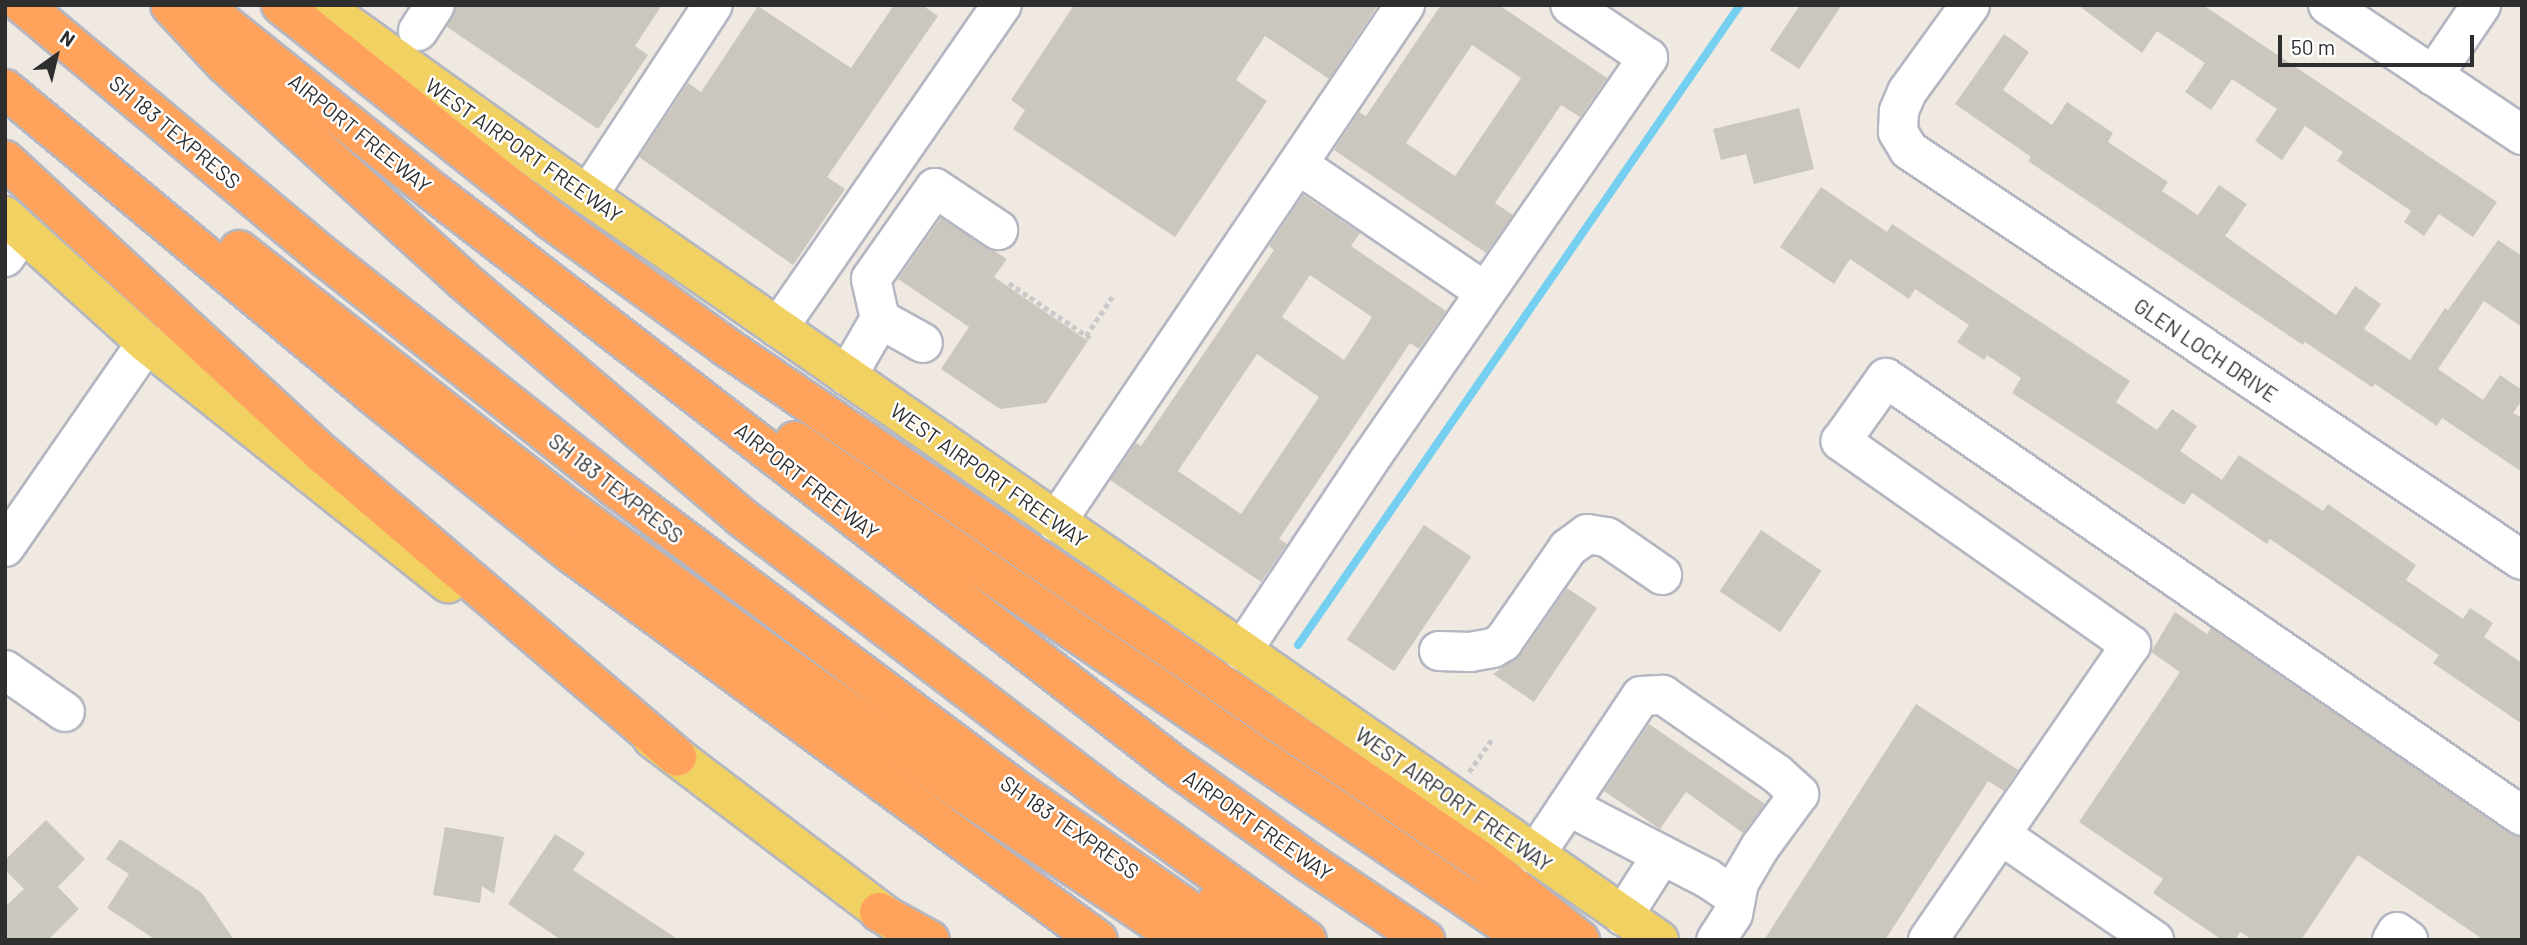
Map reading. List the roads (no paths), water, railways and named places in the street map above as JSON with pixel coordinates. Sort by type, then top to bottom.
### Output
[{"type":"highway","name":"SH 183 TEXPRESS","points":[[23,5],[337,267],[620,491],[1022,794],[1232,940]]},
{"type":"highway","name":"SH 183 TEXPRESS","points":[[61,5],[296,203],[736,551],[1088,813],[1269,940]]},
{"type":"highway","points":[[170,5],[225,64],[463,280],[741,517],[1099,790],[1307,940]]},
{"type":"highway","name":"AIRPORT FREEWAY","points":[[201,5],[435,193],[1178,768],[1309,862],[1425,940]]},
{"type":"highway","points":[[281,5],[551,220],[725,346],[1480,860],[1580,940]]},
{"type":"highway","points":[[5,89],[372,394],[572,554],[1098,940]]},
{"type":"highway","points":[[5,160],[325,456],[677,757]]},
{"type":"highway","points":[[104,172],[213,229],[560,502],[956,788],[1183,940]]},
{"type":"highway","points":[[673,377],[736,401],[1528,940]]},
{"type":"highway","points":[[879,912],[930,940]]},
{"type":"main road","name":"WEST AIRPORT FREEWAY","points":[[321,5],[778,328],[1020,491],[1056,522],[1659,940]]},
{"type":"main road","points":[[11,235],[360,515],[574,682],[918,940]]},
{"type":"street","points":[[588,195],[713,5]]},
{"type":"street","points":[[778,328],[1002,5]]},
{"type":"street","points":[[1056,522],[1405,5]]},
{"type":"street","points":[[1242,651],[1485,292],[1648,58],[1570,5]]},
{"type":"street","name":"GLEN LOCH DRIVE","points":[[1970,5],[1907,92],[1899,111],[1898,132],[1909,150],[2522,560]]},
{"type":"street","points":[[2328,5],[2522,135]]},
{"type":"street","points":[[2433,76],[2481,5]]},
{"type":"street","points":[[1299,164],[1485,292]]},
{"type":"street","points":[[848,376],[880,319],[871,279],[935,188],[998,230]]},
{"type":"street","points":[[880,319],[923,343]]},
{"type":"street","points":[[5,547],[146,343]]},
{"type":"street","points":[[1928,940],[2132,645],[1841,441],[1886,379],[2522,817]]},
{"type":"street","points":[[1455,652],[1489,631],[1559,527],[1570,515],[1584,508],[1599,511],[1667,568]]},
{"type":"street","points":[[5,670],[65,712]]},
{"type":"street","points":[[1535,855],[1640,696],[1663,695],[1777,774],[1799,794],[1760,847],[1739,883],[1732,914],[1716,940]]},
{"type":"street","points":[[1568,806],[1707,878],[1735,897]]},
{"type":"street","points":[[2001,835],[2154,940]]},
{"type":"street","points":[[1623,916],[1662,855]]},
{"type":"street","points":[[2392,940],[2397,932],[2408,940]]},
{"type":"waterway","points":[[1298,645],[1740,5]]}]
